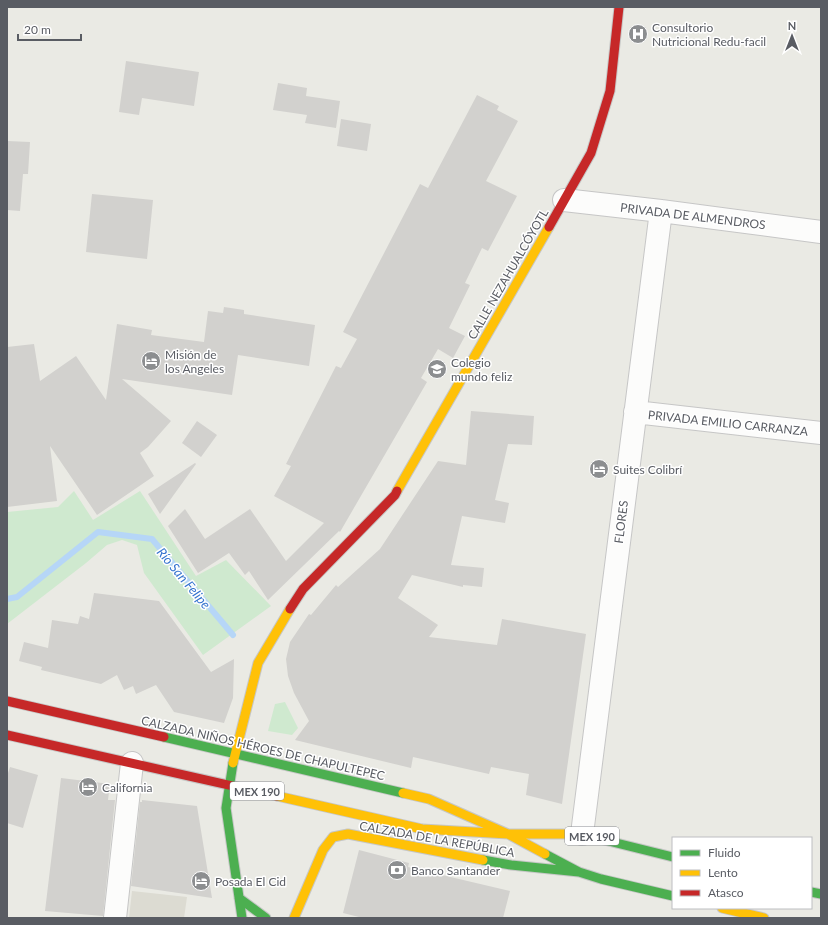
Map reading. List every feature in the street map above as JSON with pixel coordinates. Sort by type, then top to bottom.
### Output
[{"type":"main road","name":"CALLE NEZAHUALCÓYOTL","points":[[242,918],[226,808],[235,754],[258,663],[277,629],[303,588],[396,495],[591,153],[610,91],[618,7]]},
{"type":"main road","name":"CALZADA NIÑOS HÉROES DE CHAPULTEPEC","points":[[7,701],[429,799],[508,834],[579,872],[601,879],[672,896]]},
{"type":"main road","name":"CALZADA NIÑOS HÉROES DE CHAPULTEPEC","points":[[7,735],[422,829],[508,834],[582,834],[672,857]]},
{"type":"main road","name":"CALZADA DE LA REPÚBLICA","points":[[294,918],[323,850],[333,837],[348,834],[511,865],[579,872]]},
{"type":"main road","points":[[239,898],[266,918]]},
{"type":"main road","points":[[726,909],[764,918]]},
{"type":"street","name":"PRIVADA DE ALMENDROS","points":[[564,200],[821,232]]},
{"type":"street","name":"FLORES","points":[[582,834],[661,211]]},
{"type":"street","name":"PRIVADA EMILIO CARRANZA","points":[[635,412],[821,433]]},
{"type":"street","points":[[115,918],[132,763]]},
{"type":"shaded area","points":[[132,891],[187,897],[184,918],[129,918]]},
{"type":"green space","points":[[74,491],[93,520],[140,491],[196,576],[226,560],[271,606],[203,655],[144,573],[137,545],[122,540],[107,545],[7,624],[7,512],[58,507]]},
{"type":"green space","points":[[285,702],[298,728],[292,735],[268,731],[275,704]]},
{"type":"building","points":[[126,61],[199,72],[194,106],[142,98],[139,115],[119,112]]},
{"type":"building","points":[[278,83],[307,88],[306,96],[340,101],[336,128],[305,123],[307,115],[273,110]]},
{"type":"building","points":[[477,95],[499,106],[497,110],[518,121],[486,181],[517,196],[488,251],[482,248],[465,283],[470,285],[449,328],[465,336],[453,358],[438,349],[421,378],[427,382],[340,532],[339,531],[268,600],[249,571],[245,575],[229,553],[198,573],[168,526],[185,509],[205,539],[250,509],[286,561],[324,523],[274,496],[291,466],[286,464],[336,366],[341,368],[357,339],[343,332],[420,184],[428,188]]},
{"type":"building","points":[[341,119],[371,124],[367,151],[337,146]]},
{"type":"building","points":[[7,141],[30,142],[28,174],[23,174],[20,211],[7,210]]},
{"type":"building","points":[[92,194],[153,200],[147,259],[86,252]]},
{"type":"building","points":[[224,307],[244,310],[244,314],[315,325],[309,366],[238,355],[232,395],[122,379],[171,421],[148,447],[140,453],[154,476],[97,515],[50,446],[57,501],[7,507],[7,347],[34,344],[40,381],[76,356],[106,400],[117,324],[152,330],[151,335],[204,342],[208,311],[223,313]]},
{"type":"building","points":[[471,411],[534,416],[532,445],[508,444],[495,500],[509,503],[505,523],[462,516],[451,565],[484,568],[482,587],[463,585],[463,587],[412,575],[398,598],[438,625],[429,637],[497,645],[502,619],[586,634],[562,804],[526,795],[529,774],[491,767],[489,774],[413,757],[411,768],[295,740],[309,721],[294,693],[288,676],[286,659],[290,642],[309,614],[311,615],[336,585],[338,587],[380,549],[438,461],[466,465]]},
{"type":"building","points":[[197,421],[217,435],[201,457],[182,443]]},
{"type":"building","points":[[195,463],[196,464],[160,514],[148,494]]},
{"type":"building","points":[[94,593],[159,601],[211,672],[234,659],[233,698],[224,723],[174,712],[156,685],[136,694],[133,686],[124,690],[117,675],[101,684],[41,670],[42,667],[19,661],[24,642],[48,648],[52,620],[78,624],[80,616],[89,619]]},
{"type":"building","points":[[10,767],[38,775],[23,828],[7,823],[7,776]]},
{"type":"building","points":[[61,778],[110,784],[108,800],[115,800],[103,916],[45,911]]},
{"type":"building","points":[[142,800],[197,806],[212,898],[131,886],[140,802],[142,802]]},
{"type":"building","points":[[359,850],[409,863],[408,867],[510,891],[503,918],[363,918],[343,913]]},
{"type":"waterway","name":"Río San Felipe","points":[[7,599],[17,597],[98,532],[152,539],[233,635]]},
{"type":"traffic: fast","points":[[164,737],[403,793]]},
{"type":"traffic: fast","points":[[233,763],[226,808],[242,918]]},
{"type":"traffic: fast","points":[[580,834],[672,857]]},
{"type":"traffic: fast","points":[[545,854],[579,872],[601,879],[672,896]]},
{"type":"traffic: fast","points":[[483,860],[511,865],[579,872]]},
{"type":"traffic: fast","points":[[812,892],[821,894]]},
{"type":"traffic: fast","points":[[239,898],[266,918]]},
{"type":"traffic: slow","points":[[397,491],[549,227]]},
{"type":"traffic: slow","points":[[233,763],[258,663],[290,609]]},
{"type":"traffic: slow","points":[[403,793],[429,799],[508,834],[545,854]]},
{"type":"traffic: slow","points":[[277,796],[422,829],[508,834],[580,834]]},
{"type":"traffic: slow","points":[[294,918],[323,850],[333,837],[348,834],[483,860]]},
{"type":"traffic: slow","points":[[726,909],[764,918]]},
{"type":"traffic: jam","points":[[549,227],[591,153],[610,91],[619,7]]},
{"type":"traffic: jam","points":[[290,609],[303,589],[395,495],[397,491]]},
{"type":"traffic: jam","points":[[7,701],[164,737]]},
{"type":"traffic: jam","points":[[7,735],[277,796]]},
{"type":"place","name":"Consultorio Nutricional Redu-facil","points":[[638,34]]},
{"type":"place","name":"Misión de los Angeles","points":[[151,361]]},
{"type":"place","name":"Colegio mundo feliz","points":[[437,369]]},
{"type":"place","name":"Suites Colibrí","points":[[599,469]]},
{"type":"place","name":"California","points":[[88,787]]},
{"type":"place","name":"Banco Santander","points":[[397,870]]},
{"type":"place","name":"Posada El Cid","points":[[201,881]]}]
